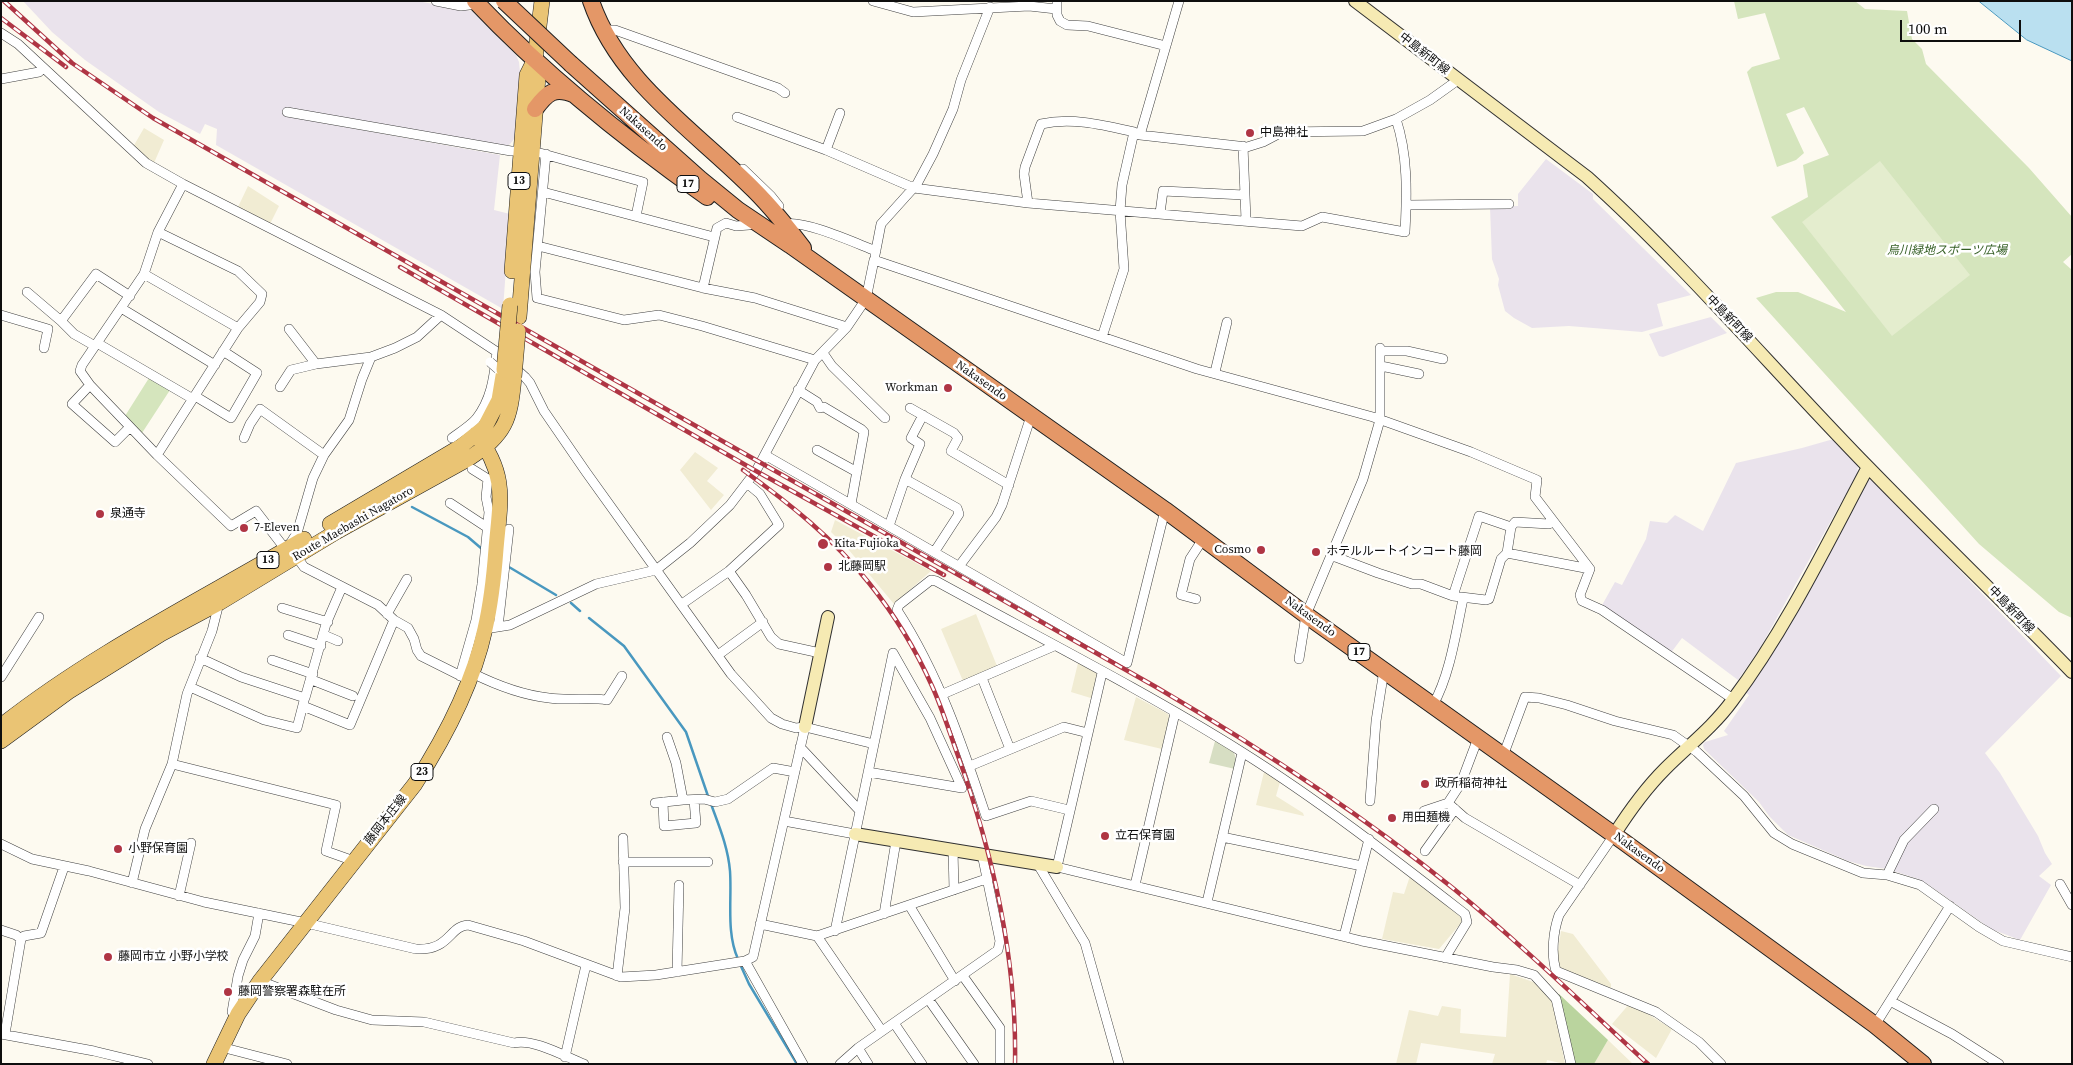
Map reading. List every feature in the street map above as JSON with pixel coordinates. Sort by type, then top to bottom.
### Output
[{"type":"highway","name":"Nakasendo","points":[[504,1],[573,60],[700,179],[738,210],[1165,510],[1306,615],[1614,835],[1875,1025],[1923,1064]]},
{"type":"highway","name":"Nakasendo","points":[[518,1],[573,60]]},
{"type":"highway","points":[[591,1],[603,30],[622,61],[685,129],[753,189],[785,224],[811,260]]},
{"type":"highway","name":"17","points":[[472,3],[575,95],[676,176],[749,225],[811,260]]},
{"type":"highway","points":[[535,109],[544,97],[555,91],[566,91],[575,95]]},
{"type":"main road","name":"13","points":[[505,372],[519,318],[538,77],[535,60],[542,1]]},
{"type":"main road","name":"中島新町線","points":[[1355,1],[1588,177],[1613,200],[1740,330],[1868,467],[1981,578],[2072,672]]},
{"type":"main road","name":"13","points":[[505,372],[510,305],[533,152],[527,75],[535,60]]},
{"type":"main road","name":"Route Maebashi Nagatoro","points":[[1,741],[68,692],[161,634],[219,603],[291,553],[460,447],[485,427],[495,410],[505,372]]},
{"type":"main road","name":"Route Maebashi Nagatoro","points":[[1,726],[62,683],[156,624],[291,553],[336,532],[468,459],[486,447],[498,436],[506,421],[511,404],[505,372]]},
{"type":"main road","name":"藤岡本庄線","points":[[214,1064],[237,1017],[260,981],[415,784],[433,756],[453,719],[467,676],[492,628],[493,579],[500,511],[500,483],[498,471],[486,447],[476,434]]},
{"type":"main road","points":[[1614,835],[1664,770],[1715,723],[1733,699],[1774,639],[1868,467]]},
{"type":"main road","points":[[805,727],[828,617]]},
{"type":"main road","points":[[855,834],[1057,867]]},
{"type":"street","points":[[436,1],[461,6],[472,3]]},
{"type":"street","points":[[873,1],[914,12],[1057,5],[1060,21],[1067,25],[1088,26],[1166,46]]},
{"type":"street","points":[[1102,337],[1124,269],[1120,211],[1122,185],[1179,1]]},
{"type":"street","points":[[509,528],[492,628],[510,625],[596,584],[656,570],[690,543],[730,505],[748,484],[816,360],[847,327],[866,299],[881,224],[914,188],[933,154],[954,109],[961,80],[990,7]]},
{"type":"street","points":[[603,30],[615,30],[778,88],[785,93]]},
{"type":"street","points":[[1,33],[18,44],[146,164],[442,316],[497,352],[530,383],[544,411],[656,570],[731,674],[771,718],[789,726],[805,727],[874,744]]},
{"type":"street","points":[[1,78],[39,72],[43,68]]},
{"type":"street","points":[[1028,203],[1024,174],[1025,167],[1041,124],[1067,121],[1092,122],[1137,134],[1247,148],[1282,132],[1363,131],[1396,119],[1430,100],[1458,80]]},
{"type":"street","points":[[287,112],[510,151],[533,152],[643,182],[636,216]]},
{"type":"street","points":[[826,150],[840,113]]},
{"type":"street","points":[[737,117],[826,150],[914,188],[1028,203],[1302,226],[1322,217],[1405,232],[1406,205],[1403,140],[1396,119]]},
{"type":"street","points":[[1243,146],[1246,220]]},
{"type":"street","points":[[533,152],[543,192],[536,272],[537,298],[624,320],[659,315],[816,360]]},
{"type":"street","points":[[183,184],[158,232],[144,274],[82,365],[80,372],[90,385],[157,455],[231,526],[256,511],[304,567],[378,605],[391,617],[408,628],[414,639],[416,650],[421,656],[467,676],[522,693],[550,698],[607,700],[622,676]]},
{"type":"street","points":[[1160,213],[1163,191],[1244,195]]},
{"type":"street","points":[[543,192],[714,237]]},
{"type":"street","points":[[1406,205],[1510,204]]},
{"type":"street","points":[[785,224],[794,222],[875,255],[1102,337],[1196,368],[1380,420],[1471,452],[1538,480],[1535,497],[1590,569]]},
{"type":"street","points":[[703,288],[717,228],[722,225],[749,225]]},
{"type":"street","points":[[157,455],[238,328],[260,302],[262,294],[238,271],[158,232]]},
{"type":"street","points":[[538,246],[703,288],[755,298],[847,327]]},
{"type":"street","points":[[62,320],[96,274],[130,296]]},
{"type":"street","points":[[144,274],[238,328]]},
{"type":"street","points":[[27,292],[62,320],[74,334],[231,418],[257,373],[223,351]]},
{"type":"street","points":[[121,308],[215,365]]},
{"type":"street","points":[[1,315],[48,329],[44,348]]},
{"type":"street","points":[[280,387],[291,370],[316,364],[371,357],[417,337],[442,316]]},
{"type":"street","points":[[1215,372],[1227,322]]},
{"type":"street","points":[[289,329],[316,364]]},
{"type":"street","points":[[1299,660],[1306,615],[1333,556],[1364,479],[1380,420],[1380,350],[1407,350],[1444,359]]},
{"type":"street","points":[[452,438],[476,420],[487,401],[494,379],[497,352]]},
{"type":"street","points":[[823,353],[832,366],[868,404],[885,418]]},
{"type":"street","points":[[291,553],[313,478],[317,474],[324,455],[350,420],[362,379],[371,357]]},
{"type":"street","points":[[490,362],[505,372]]},
{"type":"street","points":[[1381,366],[1419,374]]},
{"type":"street","points":[[90,385],[72,404],[115,442],[130,427]]},
{"type":"street","points":[[798,390],[817,402],[820,408],[824,407],[864,432],[851,504]]},
{"type":"street","points":[[910,408],[954,433],[958,438],[951,451],[1009,485]]},
{"type":"street","points":[[244,438],[250,424],[260,409],[324,455]]},
{"type":"street","points":[[889,526],[904,479],[920,444],[911,438],[923,415]]},
{"type":"street","points":[[960,566],[996,517],[1009,485],[1031,416]]},
{"type":"street","points":[[817,450],[857,472]]},
{"type":"street","points":[[764,455],[935,551],[1127,663],[1165,510]]},
{"type":"street","points":[[467,676],[482,584],[489,512],[486,497],[488,479],[472,469]]},
{"type":"street","points":[[904,479],[957,508],[959,514],[935,551]]},
{"type":"street","points":[[682,604],[729,571],[779,524],[760,494],[748,484]]},
{"type":"street","points":[[450,503],[488,528]]},
{"type":"street","points":[[1453,596],[1479,516],[1511,527]]},
{"type":"street","points":[[1333,556],[1378,573],[1412,584],[1421,584],[1463,599],[1490,599],[1501,559],[1507,553],[1511,527],[1515,522],[1548,524],[1551,519]]},
{"type":"street","points":[[1196,599],[1181,595],[1190,559],[1203,539]]},
{"type":"street","points":[[1507,553],[1590,569]]},
{"type":"street","points":[[1590,569],[1580,595],[1582,601],[1602,610],[1733,699]]},
{"type":"street","points":[[729,571],[771,637],[779,644],[820,653]]},
{"type":"street","points":[[200,658],[242,678],[304,702],[350,725],[407,579]]},
{"type":"street","points":[[1069,810],[1031,801],[986,816],[970,766],[943,694],[914,635],[897,610],[899,605],[931,580],[936,580],[1175,713],[1242,753],[1369,839],[1465,914],[1468,922],[1445,958]]},
{"type":"street","points":[[190,687],[264,720],[297,728],[328,622],[342,587]]},
{"type":"street","points":[[1433,705],[1438,696],[1454,645],[1463,599]]},
{"type":"street","points":[[132,884],[145,828],[172,764],[190,687],[212,631],[219,603]]},
{"type":"street","points":[[282,608],[328,622]]},
{"type":"street","points":[[1,677],[39,617]]},
{"type":"street","points":[[718,655],[763,622]]},
{"type":"street","points":[[288,635],[321,646]]},
{"type":"street","points":[[324,635],[338,641]]},
{"type":"street","points":[[943,694],[1054,646]]},
{"type":"street","points":[[835,931],[855,834],[860,811],[868,772],[893,653],[930,718],[962,788],[868,772]]},
{"type":"street","points":[[272,660],[352,696]]},
{"type":"street","points":[[1370,802],[1376,721],[1384,670]]},
{"type":"street","points":[[1102,673],[1057,867],[1344,936],[1445,958],[1518,970],[1534,975],[1556,999],[1571,1064]]},
{"type":"street","points":[[982,678],[1010,749]]},
{"type":"street","points":[[1503,756],[1524,697],[1539,698],[1567,705],[1615,721],[1673,735],[1697,752],[1744,796],[1774,833],[1782,839],[1852,870],[1887,875],[1920,885],[1995,937],[2072,957]]},
{"type":"street","points":[[1135,885],[1175,713]]},
{"type":"street","points":[[1,844],[32,860],[89,871],[179,896],[416,949],[428,950],[445,942],[459,927],[468,925],[524,941],[617,976],[656,975],[677,972],[745,961],[753,957],[805,727]]},
{"type":"street","points":[[970,766],[1064,727],[1088,733]]},
{"type":"street","points":[[667,737],[676,763],[683,800]]},
{"type":"street","points":[[1425,851],[1452,806],[1478,738]]},
{"type":"street","points":[[800,747],[860,811]]},
{"type":"street","points":[[1207,902],[1242,753]]},
{"type":"street","points":[[172,764],[336,805],[326,851],[354,861]]},
{"type":"street","points":[[694,800],[696,823],[664,826],[659,803],[683,800],[694,800],[715,802],[728,799],[773,768],[795,772]]},
{"type":"street","points":[[1424,811],[1452,806]]},
{"type":"street","points":[[1452,806],[1465,818],[1580,885]]},
{"type":"street","points":[[1887,875],[1904,840],[1934,809]]},
{"type":"street","points":[[784,821],[855,834]]},
{"type":"street","points":[[1614,835],[1559,915],[1556,926],[1553,962],[1556,971],[1656,1012],[1699,1042],[1721,1064]]},
{"type":"street","points":[[1222,836],[1362,866]]},
{"type":"street","points":[[617,976],[625,908],[622,862],[623,838]]},
{"type":"street","points":[[1344,936],[1369,839]]},
{"type":"street","points":[[884,914],[896,840]]},
{"type":"street","points":[[179,896],[192,843]]},
{"type":"street","points":[[953,850],[954,890]]},
{"type":"street","points":[[840,1064],[858,1048],[930,1000],[1000,947],[989,878],[982,854]]},
{"type":"street","points":[[622,862],[708,862]]},
{"type":"street","points":[[1037,863],[1085,944],[1119,1064]]},
{"type":"street","points":[[64,867],[41,933],[24,936],[21,939],[3,1034],[94,1051],[148,1064]]},
{"type":"street","points":[[760,924],[817,936],[989,878]]},
{"type":"street","points":[[2060,884],[2072,905]]},
{"type":"street","points":[[677,972],[679,885]]},
{"type":"street","points":[[909,905],[955,981]]},
{"type":"street","points":[[1875,1025],[1950,906]]},
{"type":"street","points":[[237,1017],[232,1012],[238,976],[243,960],[255,936],[259,913]]},
{"type":"street","points":[[1,930],[16,934],[21,939]]},
{"type":"street","points":[[817,936],[882,1031]]},
{"type":"street","points":[[745,961],[803,1064]]},
{"type":"street","points":[[561,1058],[586,965]]},
{"type":"street","points":[[1543,984],[1556,971]]},
{"type":"street","points":[[963,976],[1000,1028],[1000,1064]]},
{"type":"street","points":[[260,981],[336,1010],[372,1020],[424,1022],[514,1043],[521,1042],[561,1058],[584,1064]]},
{"type":"street","points":[[930,1000],[974,1064]]},
{"type":"street","points":[[1890,1001],[1952,1034],[1999,1064]]},
{"type":"street","points":[[894,1023],[922,1064]]},
{"type":"street","points":[[221,1048],[287,1064]]},
{"type":"street","points":[[858,1048],[868,1064]]},
{"type":"shaded area","points":[[23,1],[417,1],[472,11],[516,55],[519,62],[521,83],[515,138],[507,146],[286,108],[284,116],[500,155],[494,210],[510,214],[503,309],[216,145],[217,129],[205,124],[200,134],[159,112],[85,60],[52,32]]},
{"type":"shaded area","points":[[144,128],[164,140],[154,163],[133,147]]},
{"type":"shaded area","points":[[1546,159],[1593,194],[1593,199],[1691,295],[1657,304],[1663,326],[1642,332],[1569,326],[1532,328],[1505,311],[1498,285],[1499,279],[1492,259],[1490,207],[1518,206],[1518,194]]},
{"type":"shaded area","points":[[248,186],[279,206],[270,224],[238,207]]},
{"type":"shaded area","points":[[1711,317],[1727,333],[1663,357],[1659,356],[1649,334]]},
{"type":"shaded area","points":[[1834,440],[1858,466],[1857,474],[1760,648],[1738,680],[1682,638],[1670,654],[1601,607],[1615,582],[1622,585],[1646,539],[1650,521],[1667,523],[1675,515],[1703,531],[1736,463]]},
{"type":"shaded area","points":[[695,452],[718,468],[707,481],[724,495],[711,510],[680,470]]},
{"type":"shaded area","points":[[1871,480],[1878,485],[2061,676],[1985,753],[2000,773],[2038,836],[2052,864],[2039,876],[2051,885],[2020,940],[1991,929],[1918,879],[1887,869],[1848,861],[1788,835],[1769,816],[1759,802],[1704,749],[1703,745],[1705,742],[1728,735],[1724,731],[1749,695],[1745,692],[1867,481]]},
{"type":"shaded area","points":[[835,520],[931,571],[894,604],[848,549],[831,532]]},
{"type":"shaded area","points":[[976,614],[997,666],[963,681],[941,629]]},
{"type":"shaded area","points":[[1078,663],[1096,673],[1099,679],[1094,699],[1071,692]]},
{"type":"shaded area","points":[[1136,697],[1168,714],[1170,719],[1162,749],[1124,740]]},
{"type":"shaded area","points":[[1264,772],[1280,782],[1276,796],[1303,813],[1304,816],[1256,805]]},
{"type":"shaded area","points":[[1410,876],[1462,918],[1461,923],[1439,949],[1382,939],[1393,892],[1404,894]]},
{"type":"shaded area","points":[[1561,931],[1573,934],[1611,984],[1611,988],[1559,967],[1557,958]]},
{"type":"shaded area","points":[[1510,974],[1539,984],[1553,1003],[1565,1064],[1547,1060],[1546,1064],[1492,1064],[1495,1054],[1421,1043],[1416,1064],[1396,1064],[1409,1010],[1438,1016],[1442,1006],[1461,1009],[1460,1033],[1506,1037]]},
{"type":"shaded area","points":[[1630,1003],[1672,1029],[1656,1058],[1612,1024]]},
{"type":"shaded area","points":[[1608,1040],[1633,1064],[1594,1064]]},
{"type":"green space","name":"烏川緑地スポーツ広場","points":[[1734,1],[1855,1],[1865,9],[1907,11],[1912,39],[1922,49],[1926,64],[2029,168],[2072,217],[2072,254],[2063,262],[2072,270],[2072,618],[2059,612],[1979,544],[1756,298],[1776,292],[1798,292],[1846,312],[1771,217],[1808,197],[1803,165],[1829,155],[1804,107],[1786,114],[1804,153],[1796,160],[1777,167],[1747,72],[1752,67],[1780,59],[1765,13],[1738,19]]},
{"type":"green space","points":[[1880,161],[1970,275],[1892,336],[1802,222]]},
{"type":"green space","points":[[149,378],[170,390],[142,433],[125,416]]},
{"type":"green space","points":[[1215,741],[1232,751],[1236,758],[1235,769],[1209,763]]},
{"type":"green space","points":[[1559,994],[1608,1040],[1594,1064],[1575,1064],[1557,997]]},
{"type":"water","points":[[1979,1],[2072,1],[2072,61],[2027,40]]},
{"type":"waterway","points":[[412,507],[468,537],[482,549]]},
{"type":"waterway","points":[[509,567],[556,595]]},
{"type":"waterway","points":[[571,603],[580,611]]},
{"type":"waterway","points":[[589,618],[624,646],[686,732],[709,799]]},
{"type":"waterway","points":[[711,804],[723,837],[729,862],[732,938],[738,959]]},
{"type":"waterway","points":[[740,964],[749,984],[797,1064]]},
{"type":"railway","points":[[4,1],[72,63],[153,118],[1156,687],[1309,782],[1382,834],[1454,889],[1528,953],[1648,1064]]},
{"type":"railway","points":[[1,18],[66,67]]},
{"type":"railway","points":[[400,267],[756,471],[944,575]]},
{"type":"railway","points":[[743,470],[810,522],[841,551],[878,595],[896,620],[912,646],[932,686],[970,791],[992,867],[1007,945],[1012,984],[1015,1064]]},
{"type":"place","name":"中島神社","points":[[1250,133]]},
{"type":"place","name":"Workman","points":[[948,388]]},
{"type":"place","name":"泉通寺","points":[[100,514]]},
{"type":"place","name":"7-Eleven","points":[[244,528]]},
{"type":"place","name":"Kita-Fujioka","points":[[823,544]]},
{"type":"place","name":"Cosmo","points":[[1261,550]]},
{"type":"place","name":"ホテルルートインコート藤岡","points":[[1316,552]]},
{"type":"place","name":"北藤岡駅","points":[[828,567]]},
{"type":"place","name":"政所稲荷神社","points":[[1425,784]]},
{"type":"place","name":"用田麺機","points":[[1392,818]]},
{"type":"place","name":"立石保育園","points":[[1105,836]]},
{"type":"place","name":"小野保育園","points":[[118,849]]},
{"type":"place","name":"藤岡市立 小野小学校","points":[[108,957]]},
{"type":"place","name":"藤岡警察署森駐在所","points":[[228,992]]}]
